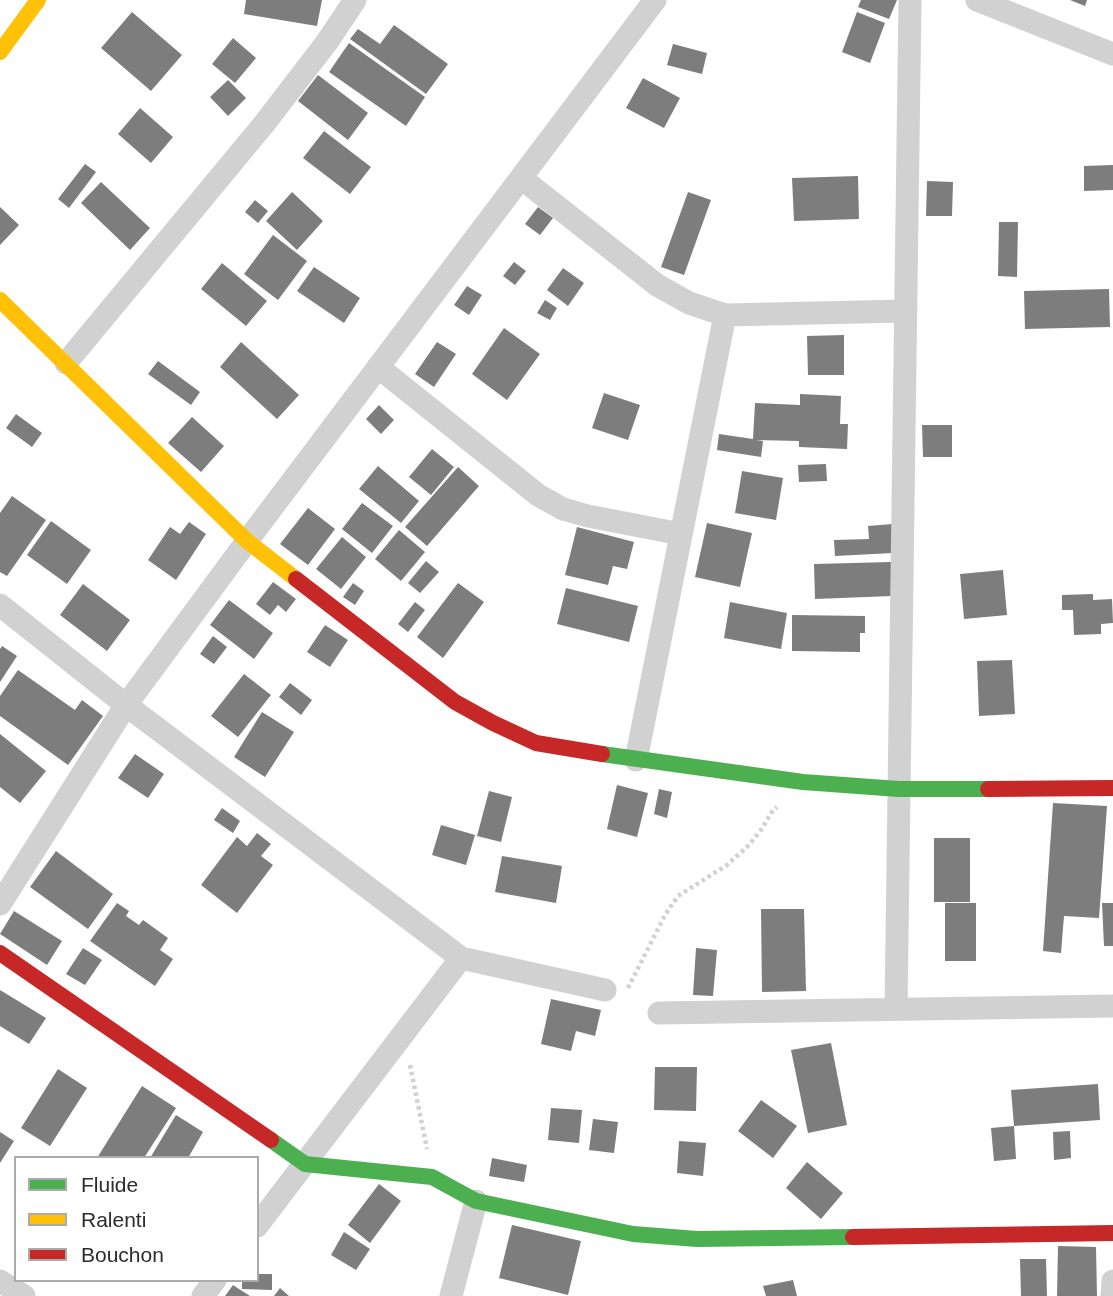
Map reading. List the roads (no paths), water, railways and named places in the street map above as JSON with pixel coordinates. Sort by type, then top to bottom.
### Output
[{"type":"street","points":[[0,52],[38,0]]},
{"type":"street","points":[[66,363],[264,124],[355,0]]},
{"type":"street","points":[[0,904],[126,705],[655,0]]},
{"type":"street","points":[[896,1009],[910,0]]},
{"type":"street","points":[[977,0],[1113,54]]},
{"type":"street","points":[[521,178],[657,285],[689,303],[725,315],[905,311]]},
{"type":"street","points":[[0,300],[247,541],[444,694],[484,718],[536,743],[636,760],[803,782],[899,789],[1113,788]]},
{"type":"street","points":[[636,760],[725,315]]},
{"type":"street","points":[[378,367],[538,495],[564,509],[588,516],[681,534]]},
{"type":"street","points":[[0,605],[126,705],[461,958],[605,990]]},
{"type":"street","points":[[0,953],[305,1164],[432,1177],[476,1200],[632,1234],[697,1239],[1113,1233]]},
{"type":"street","points":[[259,1223],[461,958]]},
{"type":"street","points":[[659,1013],[1113,1006]]},
{"type":"street","points":[[451,1296],[476,1200]]},
{"type":"street","points":[[0,1281],[24,1296]]},
{"type":"street","points":[[1112,1296],[1113,1281]]}]
